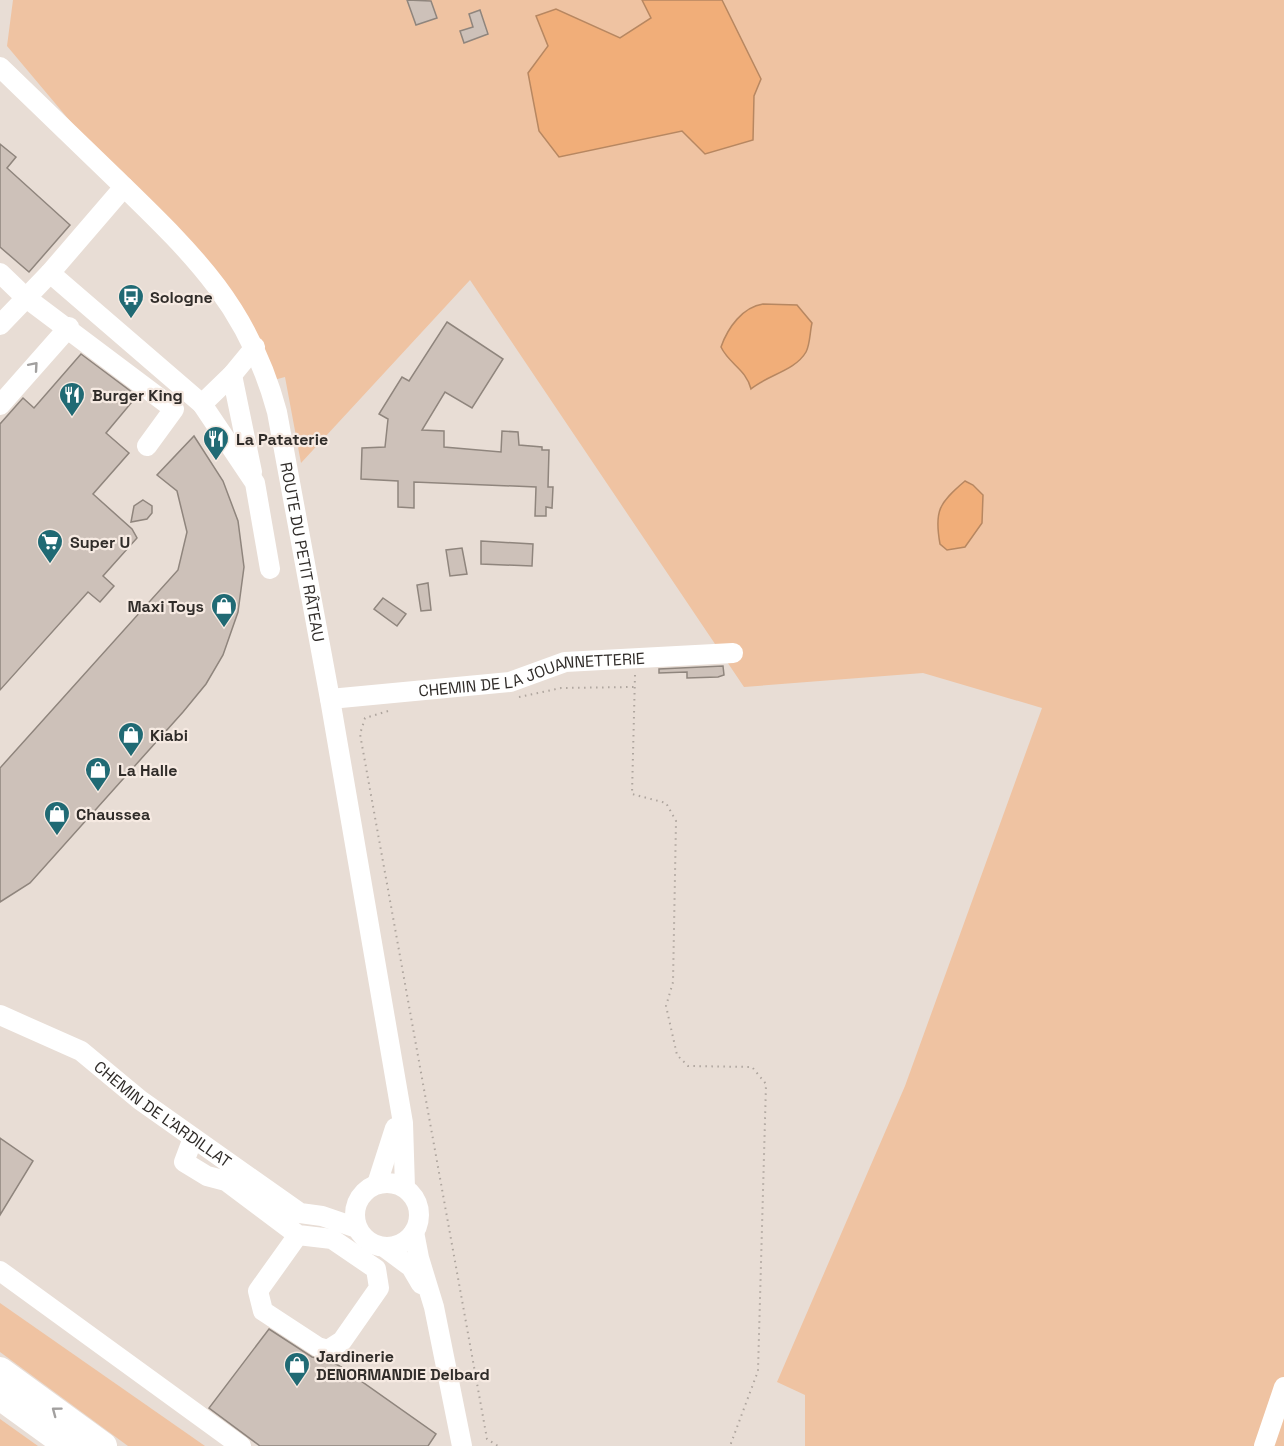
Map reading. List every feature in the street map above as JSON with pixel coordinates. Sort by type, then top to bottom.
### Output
[{"type":"highway","points":[[0,1371],[103,1446]]},
{"type":"highway","points":[[0,1396],[69,1446]]},
{"type":"street","name":"ROUTE DU PETIT RÂTEAU","points":[[0,67],[174,233],[210,274],[255,347],[268,376],[277,411],[330,699],[403,1123],[405,1188]]},
{"type":"street","points":[[0,325],[50,273],[124,187]]},
{"type":"street","points":[[0,273],[25,297],[69,327],[174,409],[147,446]]},
{"type":"street","points":[[50,273],[202,404],[255,483]]},
{"type":"street","points":[[0,405],[69,327]]},
{"type":"street","points":[[202,404],[232,375],[255,347]]},
{"type":"street","points":[[232,375],[255,483],[270,569]]},
{"type":"street","name":"CHEMIN DE LA JOUANNETTERIE","points":[[330,699],[510,682],[565,662],[733,653]]},
{"type":"street","name":"CHEMIN DE L'ARDILLAT","points":[[0,1015],[81,1051],[140,1100],[300,1213],[322,1216],[357,1228]]},
{"type":"street","name":"ROUTE DU PETIT RÂTEAU","points":[[377,1184],[394,1135],[398,1101]]},
{"type":"street","points":[[193,1138],[184,1162],[207,1176],[226,1181],[298,1235],[332,1239],[376,1269],[379,1288],[342,1341],[328,1350],[318,1347],[263,1311],[258,1291],[298,1235]]},
{"type":"street","points":[[322,1216],[357,1202],[369,1188],[377,1184],[396,1184],[412,1194],[419,1213],[414,1232],[419,1258],[434,1307],[462,1446]]},
{"type":"street","points":[[357,1202],[355,1220],[364,1238],[384,1247],[411,1267],[434,1307]]},
{"type":"street","points":[[384,1247],[401,1244],[414,1232]]},
{"type":"street","points":[[0,1271],[241,1446]]},
{"type":"street","points":[[1264,1446],[1284,1387]]},
{"type":"path","points":[[510,698],[561,688],[635,687],[632,794],[666,803],[676,821],[673,982],[666,1006],[677,1055],[688,1066],[752,1067],[766,1084],[758,1371],[730,1446]]},
{"type":"path","points":[[388,711],[365,718],[360,734],[487,1439],[498,1446]]},
{"type":"shaded area","points":[[13,0],[1284,0],[1284,1446],[805,1446],[805,1395],[777,1382],[905,1086],[1042,708],[923,673],[744,687],[470,280],[301,463],[285,377],[270,381],[202,278],[7,46]]},
{"type":"shaded area","points":[[642,0],[722,0],[761,79],[754,96],[753,140],[705,154],[682,131],[559,157],[539,131],[528,73],[548,46],[536,16],[556,9],[620,38],[651,18]]},
{"type":"shaded area","points":[[763,304],[797,305],[812,323],[807,349],[801,358],[795,364],[751,389],[745,376],[721,347],[737,319],[749,309]]},
{"type":"shaded area","points":[[965,481],[983,495],[982,523],[965,547],[947,550],[940,544],[938,515],[949,495]]},
{"type":"shaded area","points":[[0,1303],[205,1446],[128,1446],[0,1352]]},
{"type":"shaded area","points":[[0,1419],[38,1446],[0,1446]]},
{"type":"building","points":[[407,0],[431,1],[437,18],[416,25]]},
{"type":"building","points":[[480,10],[488,34],[464,43],[460,31],[473,27],[469,14]]},
{"type":"building","points":[[0,144],[16,157],[7,168],[70,225],[29,272],[0,247]]},
{"type":"building","points":[[447,322],[503,359],[472,408],[445,392],[422,430],[444,431],[444,447],[501,452],[502,431],[518,432],[519,445],[542,447],[542,450],[549,450],[548,487],[553,487],[552,508],[546,507],[546,516],[535,516],[536,487],[414,482],[414,508],[398,507],[398,481],[361,479],[362,448],[385,447],[388,419],[379,414],[402,377],[409,381]]},
{"type":"building","name":"Super U","points":[[81,354],[137,396],[106,433],[129,453],[93,494],[132,529],[137,538],[103,576],[114,586],[100,602],[88,592],[0,690],[0,424],[23,398],[34,408]]},
{"type":"building","points":[[194,436],[223,481],[238,521],[244,567],[238,612],[223,655],[206,684],[183,712],[30,883],[0,902],[0,768],[178,570],[187,532],[177,491],[157,475]]},
{"type":"building","points":[[143,500],[152,506],[152,513],[147,519],[131,522],[134,506]]},
{"type":"building","points":[[481,541],[533,544],[532,566],[481,564]]},
{"type":"building","points":[[462,548],[467,574],[450,576],[446,550]]},
{"type":"building","points":[[428,583],[431,610],[421,611],[417,585]]},
{"type":"building","points":[[383,598],[406,614],[397,626],[374,609]]},
{"type":"building","points":[[723,666],[724,675],[718,677],[687,678],[687,672],[659,673],[659,669]]},
{"type":"building","points":[[0,1138],[33,1161],[0,1215]]},
{"type":"building","name":"Jardinerie DENORMANDIE Delbard","points":[[269,1329],[312,1357],[331,1361],[341,1367],[436,1434],[428,1446],[260,1446],[209,1408]]},
{"type":"place","name":"Sologne","points":[[131,320]]},
{"type":"place","name":"Burger King","points":[[72,418]]},
{"type":"place","name":"La Pataterie","points":[[216,462]]},
{"type":"place","name":"Super U","points":[[50,565]]},
{"type":"place","name":"Maxi Toys","points":[[224,629]]},
{"type":"place","name":"Kiabi","points":[[131,758]]},
{"type":"place","name":"La Halle","points":[[98,793]]},
{"type":"place","name":"Chaussea","points":[[57,837]]},
{"type":"place","name":"Jardinerie DENORMANDIE Delbard","points":[[297,1388]]}]
